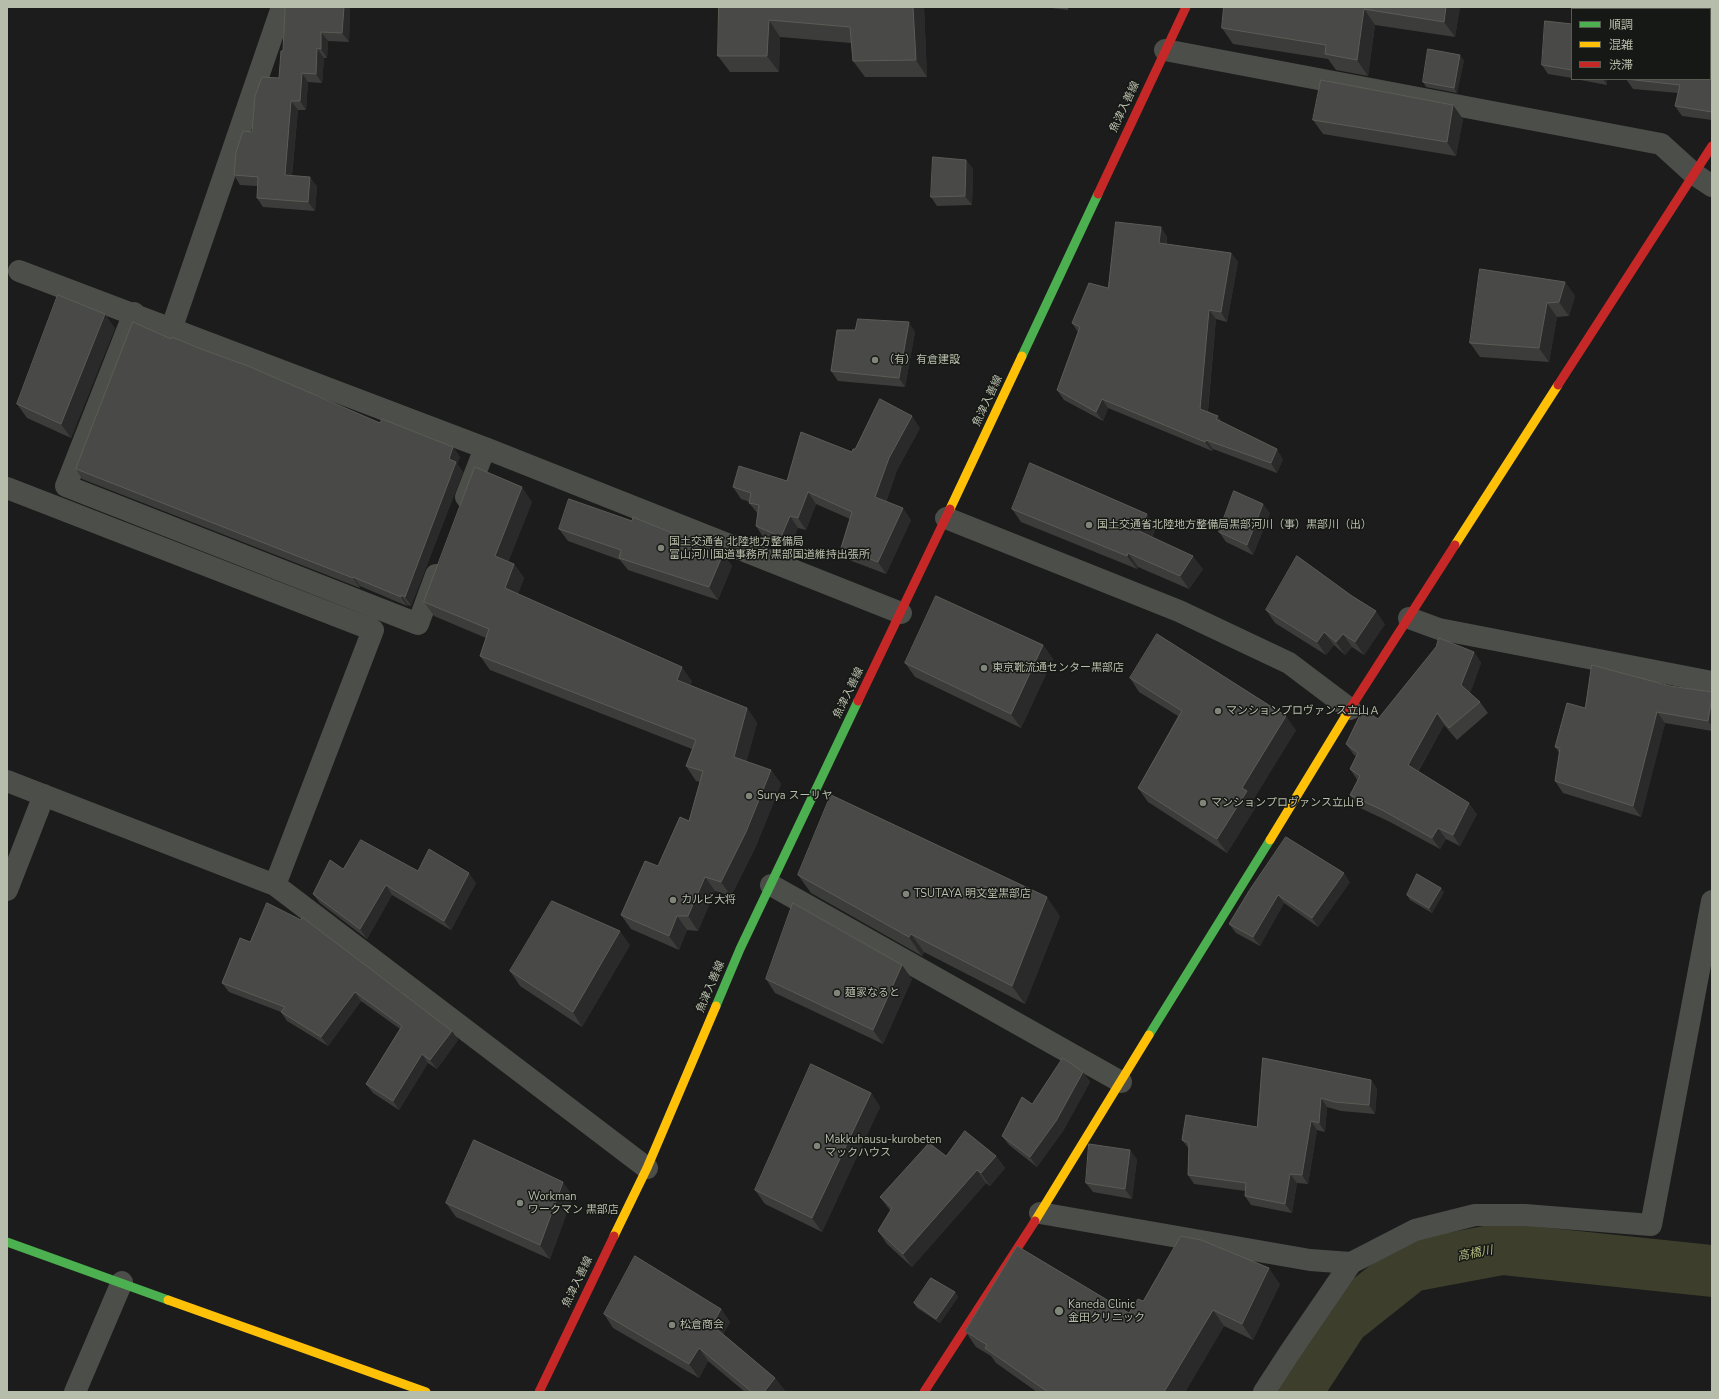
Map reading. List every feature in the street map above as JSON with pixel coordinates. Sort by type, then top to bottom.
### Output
[{"type":"street","points":[[172,328],[282,7]]},
{"type":"street","name":"魚津入善線","points":[[539,1392],[647,1168],[740,949],[946,518],[1186,7]]},
{"type":"street","points":[[1165,50],[1661,144],[1694,174],[1712,186]]},
{"type":"street","points":[[924,1392],[1040,1213],[1350,709],[1712,146]]},
{"type":"street","points":[[19,270],[485,448],[901,613]]},
{"type":"street","points":[[134,313],[66,486],[418,624],[443,558]]},
{"type":"street","points":[[460,514],[485,448]]},
{"type":"street","points":[[7,488],[373,630],[275,885]]},
{"type":"street","points":[[946,518],[1193,617],[1289,663],[1350,709]]},
{"type":"street","points":[[1409,618],[1439,629],[1712,682]]},
{"type":"street","points":[[7,781],[275,885],[647,1168]]},
{"type":"street","points":[[7,890],[44,796]]},
{"type":"street","points":[[771,885],[1121,1082]]},
{"type":"street","points":[[1264,1392],[1351,1263],[1415,1230],[1475,1215],[1526,1215],[1651,1225],[1712,901]]},
{"type":"street","points":[[1040,1213],[1310,1260],[1351,1263]]},
{"type":"street","points":[[7,1242],[426,1392]]},
{"type":"street","points":[[75,1392],[122,1282]]},
{"type":"building","points":[[286,7],[344,7],[342,33],[321,32],[321,49],[317,48],[316,74],[302,73],[300,101],[291,101],[285,175],[310,177],[308,202],[257,198],[258,177],[234,175],[236,152],[243,131],[252,132],[255,96],[262,77],[279,78],[281,51],[283,51]]},
{"type":"building","points":[[719,7],[913,7],[916,60],[853,61],[850,27],[769,20],[767,56],[718,56]]},
{"type":"building","points":[[1224,7],[1446,7],[1444,22],[1364,9],[1357,60],[1325,54],[1326,45],[1222,28]]},
{"type":"building","points":[[1545,21],[1571,24],[1571,70],[1542,65]]},
{"type":"building","points":[[1712,30],[1712,112],[1675,106],[1680,85],[1635,80],[1711,80]]},
{"type":"building","points":[[1428,49],[1460,55],[1454,88],[1423,82]]},
{"type":"building","points":[[1321,80],[1453,105],[1447,142],[1313,120]]},
{"type":"building","points":[[933,157],[966,160],[965,196],[931,197]]},
{"type":"building","points":[[1116,222],[1161,227],[1159,243],[1231,253],[1221,312],[1209,310],[1200,409],[1218,416],[1216,419],[1277,449],[1271,463],[1206,440],[1205,442],[1102,399],[1096,412],[1057,390],[1080,327],[1072,323],[1089,283],[1108,288]]},
{"type":"building","points":[[1480,269],[1565,282],[1559,302],[1547,303],[1539,348],[1470,343]]},
{"type":"building","points":[[58,295],[105,314],[61,424],[17,404]]},
{"type":"building","name":"（有）有倉建設","points":[[858,319],[909,322],[899,378],[831,371],[837,330],[855,330]]},
{"type":"building","points":[[133,322],[171,339],[172,337],[248,366],[380,423],[382,419],[453,447],[449,459],[456,462],[405,597],[401,595],[401,597],[76,469]]},
{"type":"building","points":[[880,399],[912,416],[889,458],[875,497],[903,508],[878,562],[841,548],[852,512],[808,492],[798,518],[790,516],[781,537],[756,526],[759,505],[749,503],[751,493],[733,487],[739,466],[787,481],[801,432],[852,452],[853,449],[855,449]]},
{"type":"building","name":"国土交通省北陸地方整備局黒部河川（事）黒部川（出）","points":[[1030,463],[1147,514],[1139,531],[1193,556],[1180,576],[1128,553],[1127,556],[1012,509]]},
{"type":"building","points":[[475,467],[522,487],[495,556],[514,564],[505,588],[682,667],[677,680],[747,708],[734,757],[771,770],[746,832],[721,882],[705,877],[688,916],[677,916],[669,936],[621,915],[645,861],[658,866],[680,817],[689,821],[703,771],[686,766],[696,740],[480,656],[489,629],[424,602]]},
{"type":"building","points":[[1234,491],[1263,504],[1247,545],[1219,532]]},
{"type":"building","points":[[569,499],[632,521],[633,517],[723,554],[709,587],[619,558],[621,550],[559,529]]},
{"type":"building","points":[[1297,556],[1352,596],[1376,611],[1355,642],[1343,634],[1336,642],[1324,632],[1317,642],[1266,610]]},
{"type":"building","name":"東京靴流通センター黒部店","points":[[936,596],[1043,645],[1011,714],[905,663]]},
{"type":"building","points":[[1157,634],[1286,716],[1242,788],[1247,791],[1217,839],[1138,788],[1182,711],[1130,678]]},
{"type":"building","points":[[1439,638],[1474,652],[1461,685],[1480,702],[1449,728],[1437,713],[1408,765],[1469,803],[1453,835],[1438,828],[1432,838],[1382,810],[1350,795],[1360,776],[1350,769],[1358,753],[1346,744],[1363,709],[1378,719],[1436,647]]},
{"type":"building","points":[[1592,665],[1670,686],[1712,692],[1708,721],[1657,712],[1633,806],[1555,781],[1560,748],[1555,747],[1567,703],[1585,708]]},
{"type":"building","points":[[831,795],[1047,897],[1012,986],[911,934],[909,937],[798,875]]},
{"type":"building","points":[[1286,837],[1344,873],[1312,918],[1278,895],[1253,937],[1229,924],[1249,891]]},
{"type":"building","points":[[361,840],[418,871],[429,849],[469,873],[444,921],[386,885],[360,929],[313,894],[330,860],[343,869]]},
{"type":"building","points":[[1417,874],[1441,888],[1429,908],[1407,895]]},
{"type":"building","points":[[552,901],[620,931],[573,1012],[510,971]]},
{"type":"building","points":[[267,903],[301,920],[302,917],[452,1031],[430,1060],[422,1054],[393,1101],[366,1084],[402,1026],[355,992],[321,1037],[281,1012],[285,1007],[222,983],[240,938],[250,942]]},
{"type":"building","points":[[793,903],[902,965],[873,1030],[766,979]]},
{"type":"building","points":[[1063,1058],[1083,1072],[1056,1121],[1030,1157],[1002,1136],[1022,1097],[1032,1104]]},
{"type":"building","points":[[1263,1058],[1371,1080],[1369,1105],[1335,1102],[1321,1098],[1319,1123],[1311,1121],[1302,1175],[1290,1174],[1285,1204],[1245,1196],[1246,1183],[1188,1175],[1189,1143],[1182,1140],[1186,1115],[1257,1127]]},
{"type":"building","points":[[811,1064],[871,1093],[812,1218],[755,1190]]},
{"type":"building","points":[[965,1131],[996,1156],[981,1173],[977,1170],[903,1254],[878,1231],[892,1208],[880,1197],[929,1143],[946,1156]]},
{"type":"building","points":[[474,1140],[563,1182],[540,1245],[446,1203]]},
{"type":"building","points":[[1089,1144],[1130,1150],[1125,1189],[1086,1183]]},
{"type":"building","points":[[1181,1236],[1201,1240],[1269,1268],[1242,1324],[1213,1310],[1164,1392],[1048,1392],[985,1348],[987,1345],[965,1331],[1017,1246],[1129,1313],[1138,1299],[1143,1301]]},
{"type":"building","name":"松倉商会","points":[[635,1256],[721,1309],[712,1325],[775,1378],[764,1392],[752,1392],[699,1348],[689,1364],[604,1314]]},
{"type":"building","points":[[931,1278],[955,1292],[936,1319],[914,1303]]},
{"type":"waterway","name":"高橋川","points":[[1296,1392],[1343,1320],[1411,1266],[1502,1249],[1712,1271]]},
{"type":"traffic: fast","points":[[1022,356],[1098,194]]},
{"type":"traffic: fast","points":[[716,1006],[740,949],[858,701]]},
{"type":"traffic: fast","points":[[1149,1035],[1270,840]]},
{"type":"traffic: fast","points":[[7,1242],[168,1300]]},
{"type":"traffic: slow","points":[[950,509],[1022,356]]},
{"type":"traffic: slow","points":[[1455,545],[1558,385]]},
{"type":"traffic: slow","points":[[1270,840],[1348,712]]},
{"type":"traffic: slow","points":[[614,1236],[647,1168],[716,1006]]},
{"type":"traffic: slow","points":[[1035,1221],[1149,1035]]},
{"type":"traffic: slow","points":[[168,1300],[426,1392]]},
{"type":"traffic: jam","points":[[1098,194],[1186,7]]},
{"type":"traffic: jam","points":[[1558,385],[1712,146]]},
{"type":"traffic: jam","points":[[858,701],[950,509]]},
{"type":"traffic: jam","points":[[1348,712],[1455,545]]},
{"type":"traffic: jam","points":[[924,1392],[1035,1221]]},
{"type":"traffic: jam","points":[[539,1392],[614,1236]]},
{"type":"place","name":"（有）有倉建設","points":[[875,360]]},
{"type":"place","name":"国土交通省北陸地方整備局黒部河川（事）黒部川（出）","points":[[1089,525]]},
{"type":"place","name":"国土交通省 北陸地方整備局 富山河川国道事務所 黒部国道維持出張所","points":[[661,548]]},
{"type":"place","name":"東京靴流通センター黒部店","points":[[984,668]]},
{"type":"place","name":"マンションプロヴァンス立山Ａ","points":[[1218,711]]},
{"type":"place","name":"Surya スーリヤ","points":[[749,796]]},
{"type":"place","name":"マンションプロヴァンス立山Ｂ","points":[[1203,803]]},
{"type":"place","name":"TSUTAYA 明文堂黒部店","points":[[906,894]]},
{"type":"place","name":"カルビ大将","points":[[673,900]]},
{"type":"place","name":"麺家なると","points":[[837,993]]},
{"type":"place","name":"Makkuhausu-kurobeten マックハウス","points":[[817,1146]]},
{"type":"place","name":"Workman ワークマン 黒部店","points":[[520,1203]]},
{"type":"place","name":"Kaneda Clinic 金田クリニック","points":[[1059,1311]]},
{"type":"place","name":"松倉商会","points":[[672,1325]]}]
